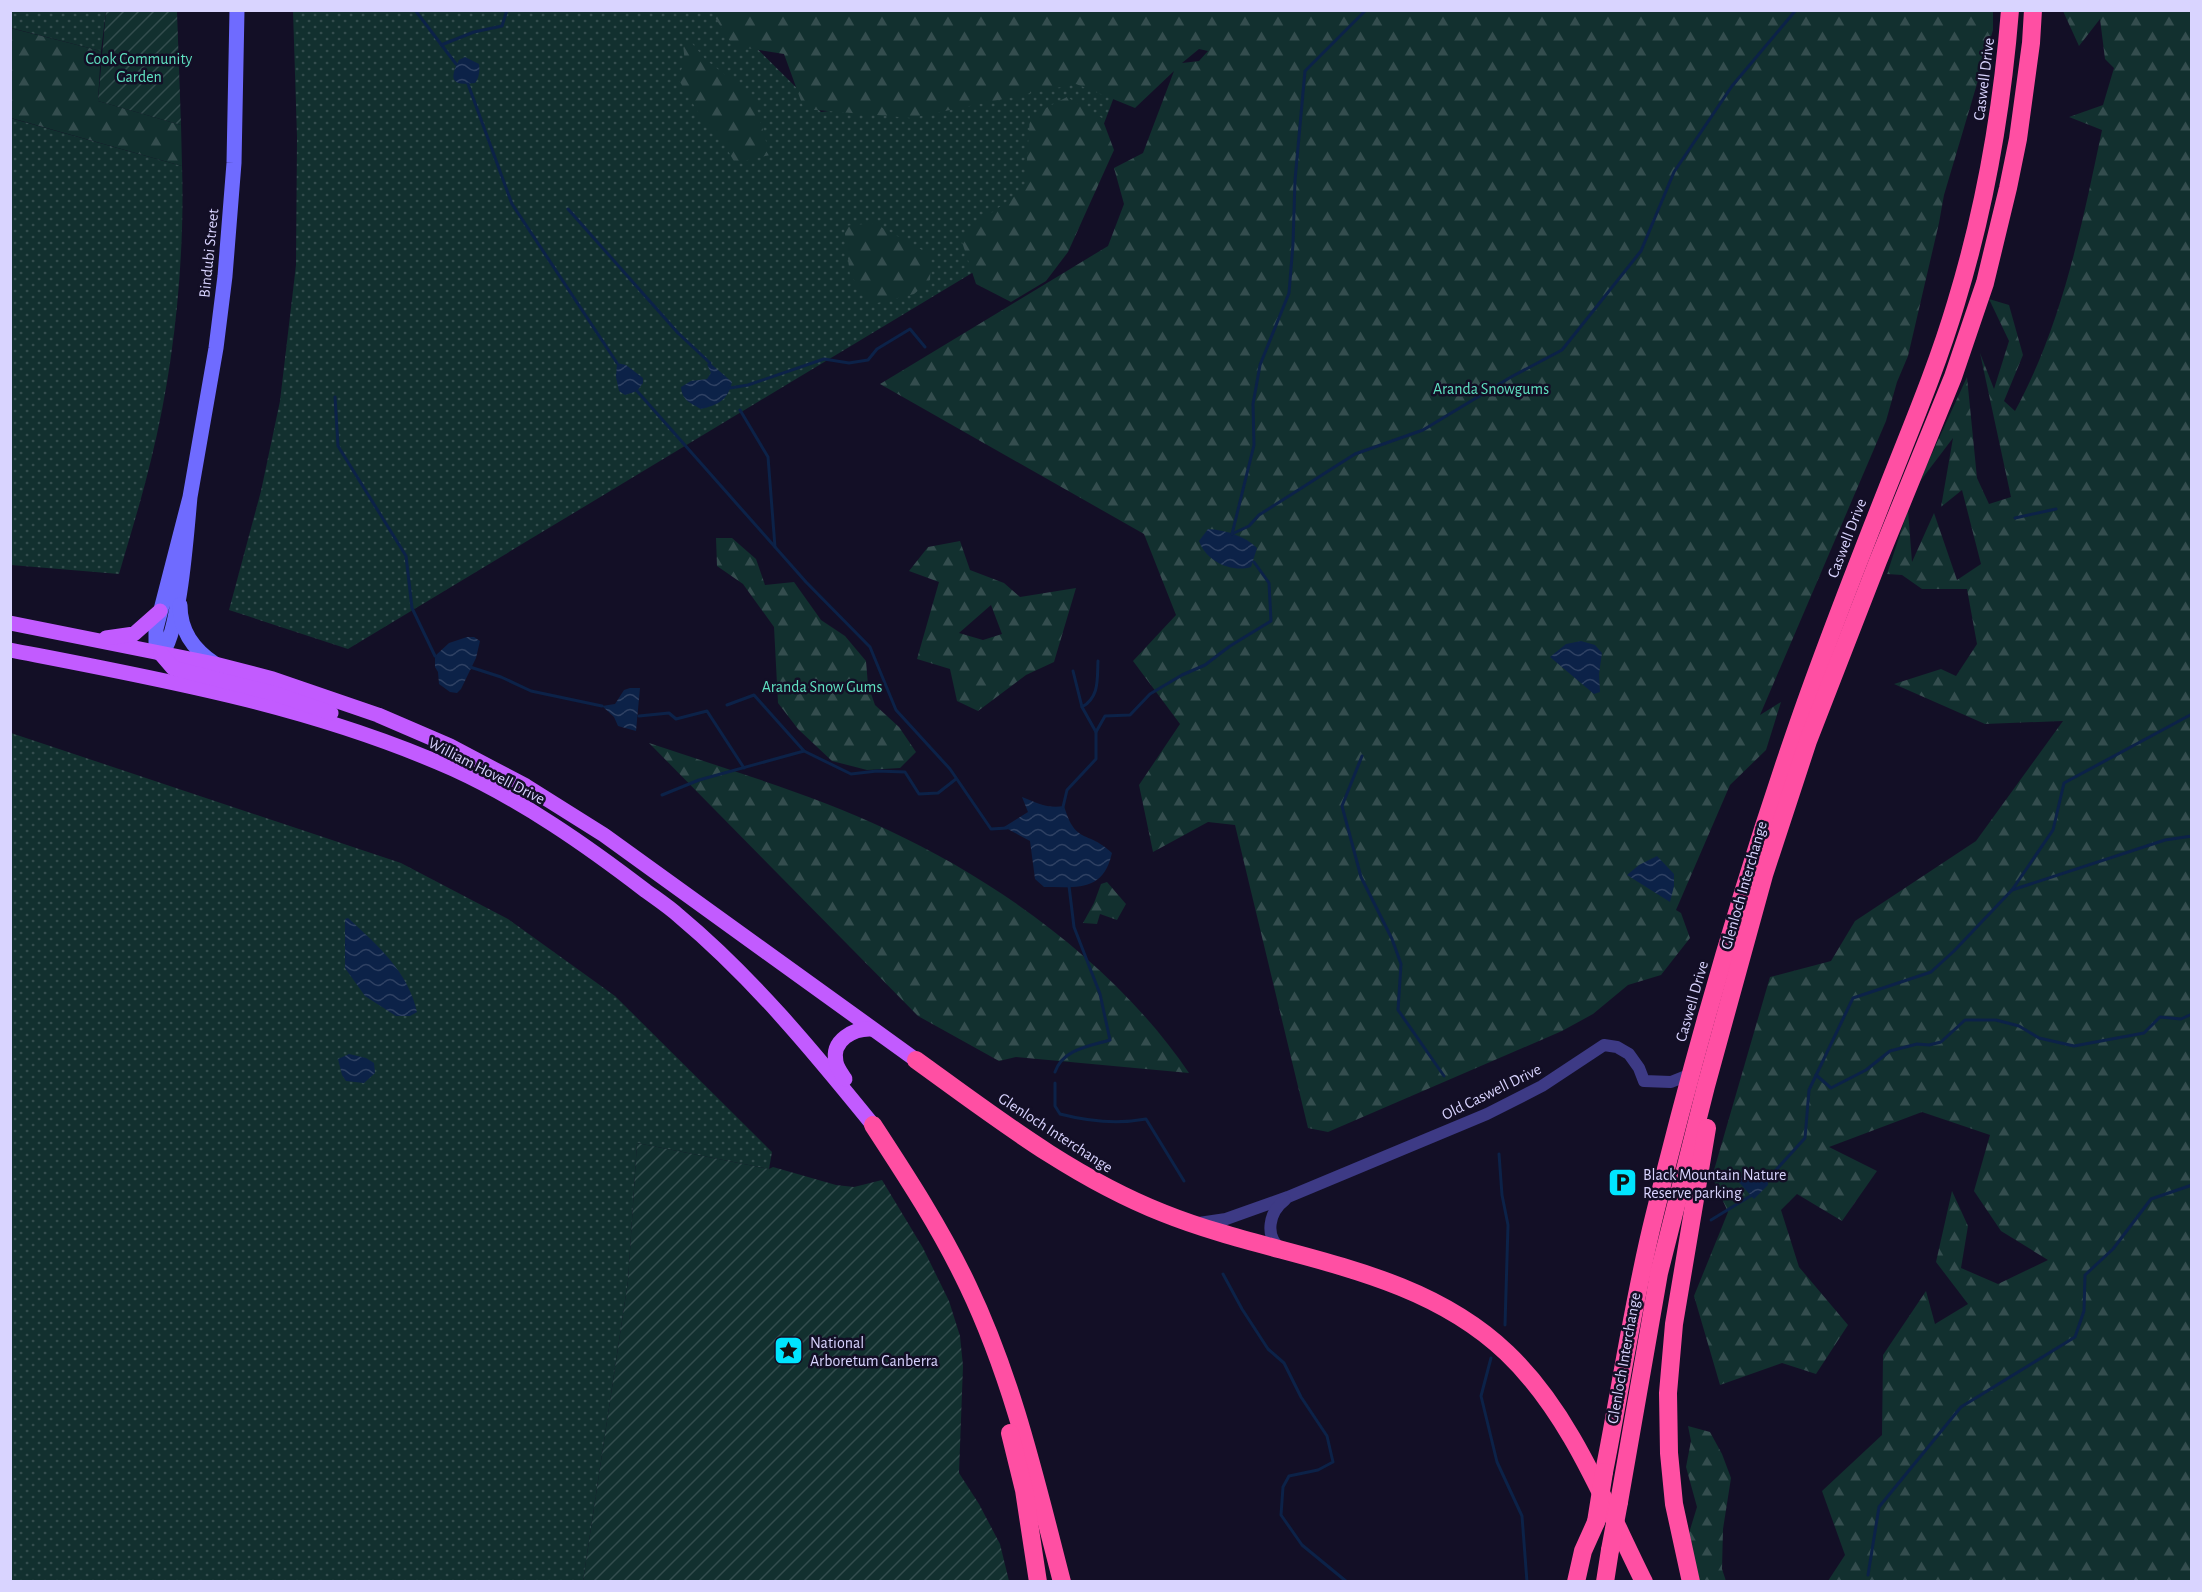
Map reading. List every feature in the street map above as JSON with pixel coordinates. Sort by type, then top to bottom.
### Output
[{"type":"highway","name":"Caswell Drive","points":[[1691,1074],[1738,908],[1792,742],[1956,304],[1992,156],[2001,100],[2010,10]]},
{"type":"highway","name":"Glenloch Interchange","points":[[1605,1581],[1659,1273],[1706,1086],[1779,827],[1809,741],[1878,561],[1953,377],[1985,284],[2018,139],[2031,43],[2033,10]]},
{"type":"highway","points":[[1691,1581],[1674,1504],[1671,1476],[1668,1412],[1670,1360],[1678,1297],[1710,1110],[1742,982],[1743,953]]},
{"type":"highway","name":"Glenloch Interchange","points":[[916,1060],[1027,1140],[1093,1180],[1142,1205],[1186,1222],[1414,1292],[1464,1319],[1507,1353],[1533,1380],[1563,1422],[1644,1581]]},
{"type":"highway","name":"Glenloch Interchange","points":[[1587,1581],[1604,1472],[1643,1264],[1691,1074]]},
{"type":"highway","points":[[873,1125],[944,1238],[969,1287],[1010,1389],[1062,1581]]},
{"type":"highway","points":[[944,1238],[992,1369],[1013,1441],[1025,1497],[1038,1581]]},
{"type":"highway","points":[[1576,1581],[1583,1551],[1596,1522]]},
{"type":"main road","name":"Bindubi Street","points":[[190,497],[155,638],[156,646],[161,654],[168,643],[182,581],[190,497],[214,359],[225,276],[234,163],[237,10]]},
{"type":"main road","points":[[182,581],[180,606],[183,626],[199,653],[215,664]]},
{"type":"main road","points":[[94,640],[134,634],[160,611]]},
{"type":"main road","name":"William Hovell Drive","points":[[10,623],[215,664],[273,679],[378,715],[450,746],[515,780],[604,835],[872,1029]]},
{"type":"main road","name":"William Hovell Drive","points":[[10,650],[214,691],[292,712],[375,739],[453,770],[505,796],[609,862],[679,915],[776,1010],[873,1125]]},
{"type":"main road","points":[[142,676],[156,670],[161,654]]},
{"type":"main road","points":[[161,654],[173,668],[276,694],[341,717],[375,739]]},
{"type":"main road","points":[[872,1029],[861,1029],[850,1034],[839,1045],[835,1054],[838,1068],[873,1125]]},
{"type":"main road","name":"Glenloch Interchange","points":[[872,1029],[916,1060]]},
{"type":"street","name":"Old Caswell Drive","points":[[1186,1222],[1226,1219],[1288,1197],[1503,1107],[1550,1081],[1604,1046],[1617,1047],[1629,1054],[1639,1068],[1644,1081],[1675,1082],[1691,1074]]},
{"type":"street","points":[[1288,1197],[1275,1209],[1270,1224],[1274,1241],[1278,1247],[1289,1253]]},
{"type":"green space","points":[[10,11],[106,11],[101,51],[11,28]]},
{"type":"green space","name":"Cook Community Garden","points":[[106,11],[177,11],[181,125],[98,101]]},
{"type":"green space","points":[[293,11],[715,11],[724,16],[821,112],[1123,73],[1070,214],[348,649],[229,610],[261,491],[280,401],[296,265],[297,137]]},
{"type":"green space","name":"Aranda Snowgums","points":[[711,11],[1993,11],[1993,30],[1944,195],[1908,356],[1897,382],[1886,421],[1760,715],[1781,702],[1766,750],[1730,785],[1676,910],[1681,913],[1690,938],[1661,975],[1628,985],[1593,1014],[1562,1031],[1328,1132],[1308,1128],[1235,825],[1208,822],[1153,852],[1139,785],[1180,724],[1133,661],[1176,615],[1144,534],[880,384],[1108,246],[1124,204],[1114,168],[1143,153],[1174,71],[1135,108],[1076,84],[911,118],[804,109],[784,54],[733,46]],"holes":[[[1199,49],[1208,51],[1199,61],[1182,63]]]},
{"type":"green space","points":[[2063,11],[2191,11],[2191,1581],[1828,1581],[1845,1555],[1822,1491],[1882,1435],[1883,1355],[1926,1291],[1935,1324],[1968,1304],[1936,1262],[1952,1191],[1968,1226],[1961,1268],[1998,1284],[2048,1260],[2001,1231],[1974,1191],[1990,1135],[1922,1112],[1829,1147],[1877,1171],[1842,1221],[1797,1194],[1781,1210],[1799,1267],[1848,1325],[1816,1374],[1782,1363],[1720,1385],[1694,1296],[1728,1212],[1712,1177],[1770,977],[1831,961],[1855,921],[1976,841],[2063,721],[1985,724],[1894,684],[1941,669],[1956,676],[1977,644],[1967,589],[1922,589],[1902,575],[1887,574],[1908,510],[1912,562],[1934,513],[1957,580],[1981,564],[1962,490],[1941,507],[1953,438],[1918,484],[1967,377],[1977,478],[1989,504],[2011,497],[1980,353],[1994,389],[2009,341],[1989,299],[2009,305],[2023,355],[2004,401],[2015,411],[2046,344],[2069,274],[2102,130],[2069,117],[2103,105],[2114,68],[2105,59],[2100,19],[2079,46]]},
{"type":"green space","points":[[10,28],[101,51],[98,101],[181,125],[182,166],[11,118]]},
{"type":"green space","points":[[691,42],[706,60],[753,96],[770,155],[735,163],[717,132],[704,122],[677,77],[685,63],[683,44]]},
{"type":"green space","points":[[1067,97],[1102,118],[1114,150],[1068,252],[1046,281],[1011,302],[976,284],[960,236],[1025,188],[1030,116]]},
{"type":"green space","points":[[10,118],[182,166],[180,276],[172,351],[151,460],[119,574],[11,565]]},
{"type":"green space","points":[[874,223],[931,255],[930,280],[914,294],[873,304],[850,275],[844,226]]},
{"type":"green space","name":"Aranda Snow Gums","points":[[716,538],[732,538],[756,559],[765,585],[794,582],[821,620],[845,636],[866,661],[868,685],[875,705],[899,727],[916,752],[900,768],[867,770],[832,761],[798,729],[778,703],[774,627],[743,584],[717,566]]},
{"type":"green space","points":[[960,541],[970,570],[1004,583],[1020,597],[1076,588],[1054,662],[1026,675],[978,711],[957,701],[950,669],[917,659],[939,582],[909,571],[928,547]],"holes":[[[991,605],[1002,634],[983,640],[959,633]]]},
{"type":"green space","points":[[11,733],[401,863],[508,919],[615,996],[772,1152],[769,1169],[637,1143],[628,1281],[583,1581],[11,1582]]},
{"type":"green space","points":[[649,743],[830,805],[931,851],[973,876],[1015,902],[1093,964],[1128,998],[1189,1073],[1016,1057],[999,1061],[918,1016]]},
{"type":"green space","points":[[1107,882],[1126,904],[1117,920],[1100,914],[1097,924],[1083,923],[1101,884]]},
{"type":"green space","name":"National Arboretum Canberra","points":[[637,1143],[769,1169],[773,1167],[836,1185],[854,1187],[882,1180],[923,1248],[949,1301],[960,1336],[963,1366],[959,1473],[979,1504],[1000,1544],[1009,1581],[583,1581],[628,1281]]},
{"type":"green space","points":[[1688,1426],[1710,1432],[1731,1478],[1723,1529],[1722,1569],[1726,1581],[1699,1581],[1689,1533],[1697,1507],[1686,1467],[1691,1441]]},
{"type":"water","points":[[465,57],[479,64],[479,74],[475,83],[457,83],[453,77],[459,60]]},
{"type":"water","points":[[617,363],[626,365],[643,378],[643,383],[637,391],[625,395],[619,391],[616,377]]},
{"type":"water","points":[[710,363],[732,382],[728,393],[721,401],[701,409],[685,398],[681,387],[691,381],[707,379],[711,373],[707,364]]},
{"type":"water","points":[[1208,529],[1234,534],[1257,548],[1251,567],[1228,567],[1213,560],[1199,541]]},
{"type":"water","points":[[474,637],[480,641],[476,658],[461,689],[457,693],[450,692],[439,684],[435,656],[449,643]]},
{"type":"water","points":[[1581,641],[1595,645],[1602,653],[1599,674],[1600,692],[1594,694],[1550,657],[1566,644]]},
{"type":"water","points":[[640,688],[636,731],[618,726],[614,717],[602,706],[615,704],[624,690]]},
{"type":"water","points":[[1022,797],[1048,806],[1064,806],[1068,819],[1078,832],[1096,841],[1112,853],[1102,875],[1087,885],[1078,887],[1044,887],[1035,879],[1030,841],[1004,827],[1028,812]]},
{"type":"water","points":[[1657,856],[1674,874],[1670,902],[1627,875],[1639,865]]},
{"type":"water","points":[[348,918],[399,971],[413,997],[417,1012],[410,1016],[396,1016],[365,996],[345,968],[345,919]]},
{"type":"water","points":[[349,1054],[366,1058],[374,1063],[375,1073],[364,1083],[346,1081],[342,1075],[338,1059]]},
{"type":"water","points":[[1747,1172],[1762,1173],[1768,1180],[1768,1185],[1754,1199],[1737,1180]]},
{"type":"waterway","points":[[415,10],[456,64]]},
{"type":"waterway","points":[[441,45],[474,32],[502,26],[507,10]]},
{"type":"waterway","points":[[1232,534],[1254,445],[1253,404],[1260,365],[1289,293],[1295,180],[1305,71],[1366,10]]},
{"type":"waterway","points":[[1232,534],[1249,526],[1259,515],[1355,454],[1423,430],[1511,377],[1562,350],[1641,251],[1674,172],[1732,86],[1796,10]]},
{"type":"waterway","points":[[468,84],[512,204],[617,363]]},
{"type":"waterway","points":[[568,209],[678,333],[710,363]]},
{"type":"waterway","points":[[730,388],[748,385],[824,359],[849,363],[868,360],[877,349],[910,329],[925,347]]},
{"type":"waterway","points":[[637,391],[806,582],[870,647],[896,710],[950,769],[991,829],[1007,828]]},
{"type":"waterway","points":[[335,397],[338,446],[406,556],[412,608],[435,656]]},
{"type":"waterway","points":[[740,410],[768,457],[775,547]]},
{"type":"waterway","points":[[2015,518],[2056,509]]},
{"type":"waterway","points":[[1063,807],[1067,790],[1096,759],[1096,732],[1105,716],[1130,715],[1150,694],[1182,675],[1205,665],[1230,646],[1271,621],[1269,583],[1254,562]]},
{"type":"waterway","points":[[1082,707],[1095,693],[1098,661]]},
{"type":"waterway","points":[[470,667],[501,677],[531,691],[602,706]]},
{"type":"waterway","points":[[1073,671],[1082,707],[1096,732]]},
{"type":"waterway","points":[[727,705],[754,695],[804,751]]},
{"type":"waterway","points":[[639,716],[669,713],[676,719],[707,711],[744,768]]},
{"type":"waterway","points":[[1765,1182],[1805,1138],[1809,1090],[1853,998],[1931,972],[2012,890],[2053,830],[2064,783],[2192,714]]},
{"type":"waterway","points":[[662,795],[699,780],[804,751],[851,774],[877,771],[905,772],[919,794],[938,793],[956,779]]},
{"type":"waterway","points":[[1362,756],[1342,806],[1361,877],[1392,939],[1401,964],[1398,1010],[1444,1076]]},
{"type":"waterway","points":[[2012,890],[2165,840],[2192,836]]},
{"type":"waterway","points":[[1055,1072],[1064,1058],[1071,1053],[1110,1040],[1100,994],[1074,927],[1069,886]]},
{"type":"waterway","points":[[1816,1075],[1831,1088],[1866,1070],[1890,1051],[1917,1044],[1929,1045],[1941,1042],[1965,1020],[1996,1020],[2019,1026],[2039,1038],[2074,1046],[2144,1033],[2160,1017],[2181,1019],[2192,1014]]},
{"type":"waterway","points":[[1055,1083],[1055,1106],[1060,1114],[1103,1121],[1146,1119],[1184,1181]]},
{"type":"waterway","points":[[1499,1154],[1502,1195],[1508,1225],[1505,1325]]},
{"type":"waterway","points":[[1868,1575],[1879,1507],[1961,1407],[2075,1337],[2084,1311],[2085,1275],[2113,1249],[2151,1199],[2192,1185]]},
{"type":"waterway","points":[[1711,1220],[1752,1195]]},
{"type":"waterway","points":[[1223,1274],[1268,1349],[1284,1363],[1301,1397],[1327,1436],[1333,1462],[1318,1470],[1289,1476],[1283,1487],[1281,1515],[1302,1545],[1347,1582]]},
{"type":"waterway","points":[[1491,1358],[1481,1396],[1497,1462],[1522,1516],[1527,1582]]},
{"type":"waterway","points":[[1503,1582],[1524,1582]]},
{"type":"place","name":"Black Mountain Nature Reserve parking","points":[[1622,1183]]},
{"type":"place","name":"National Arboretum Canberra","points":[[789,1351]]}]
